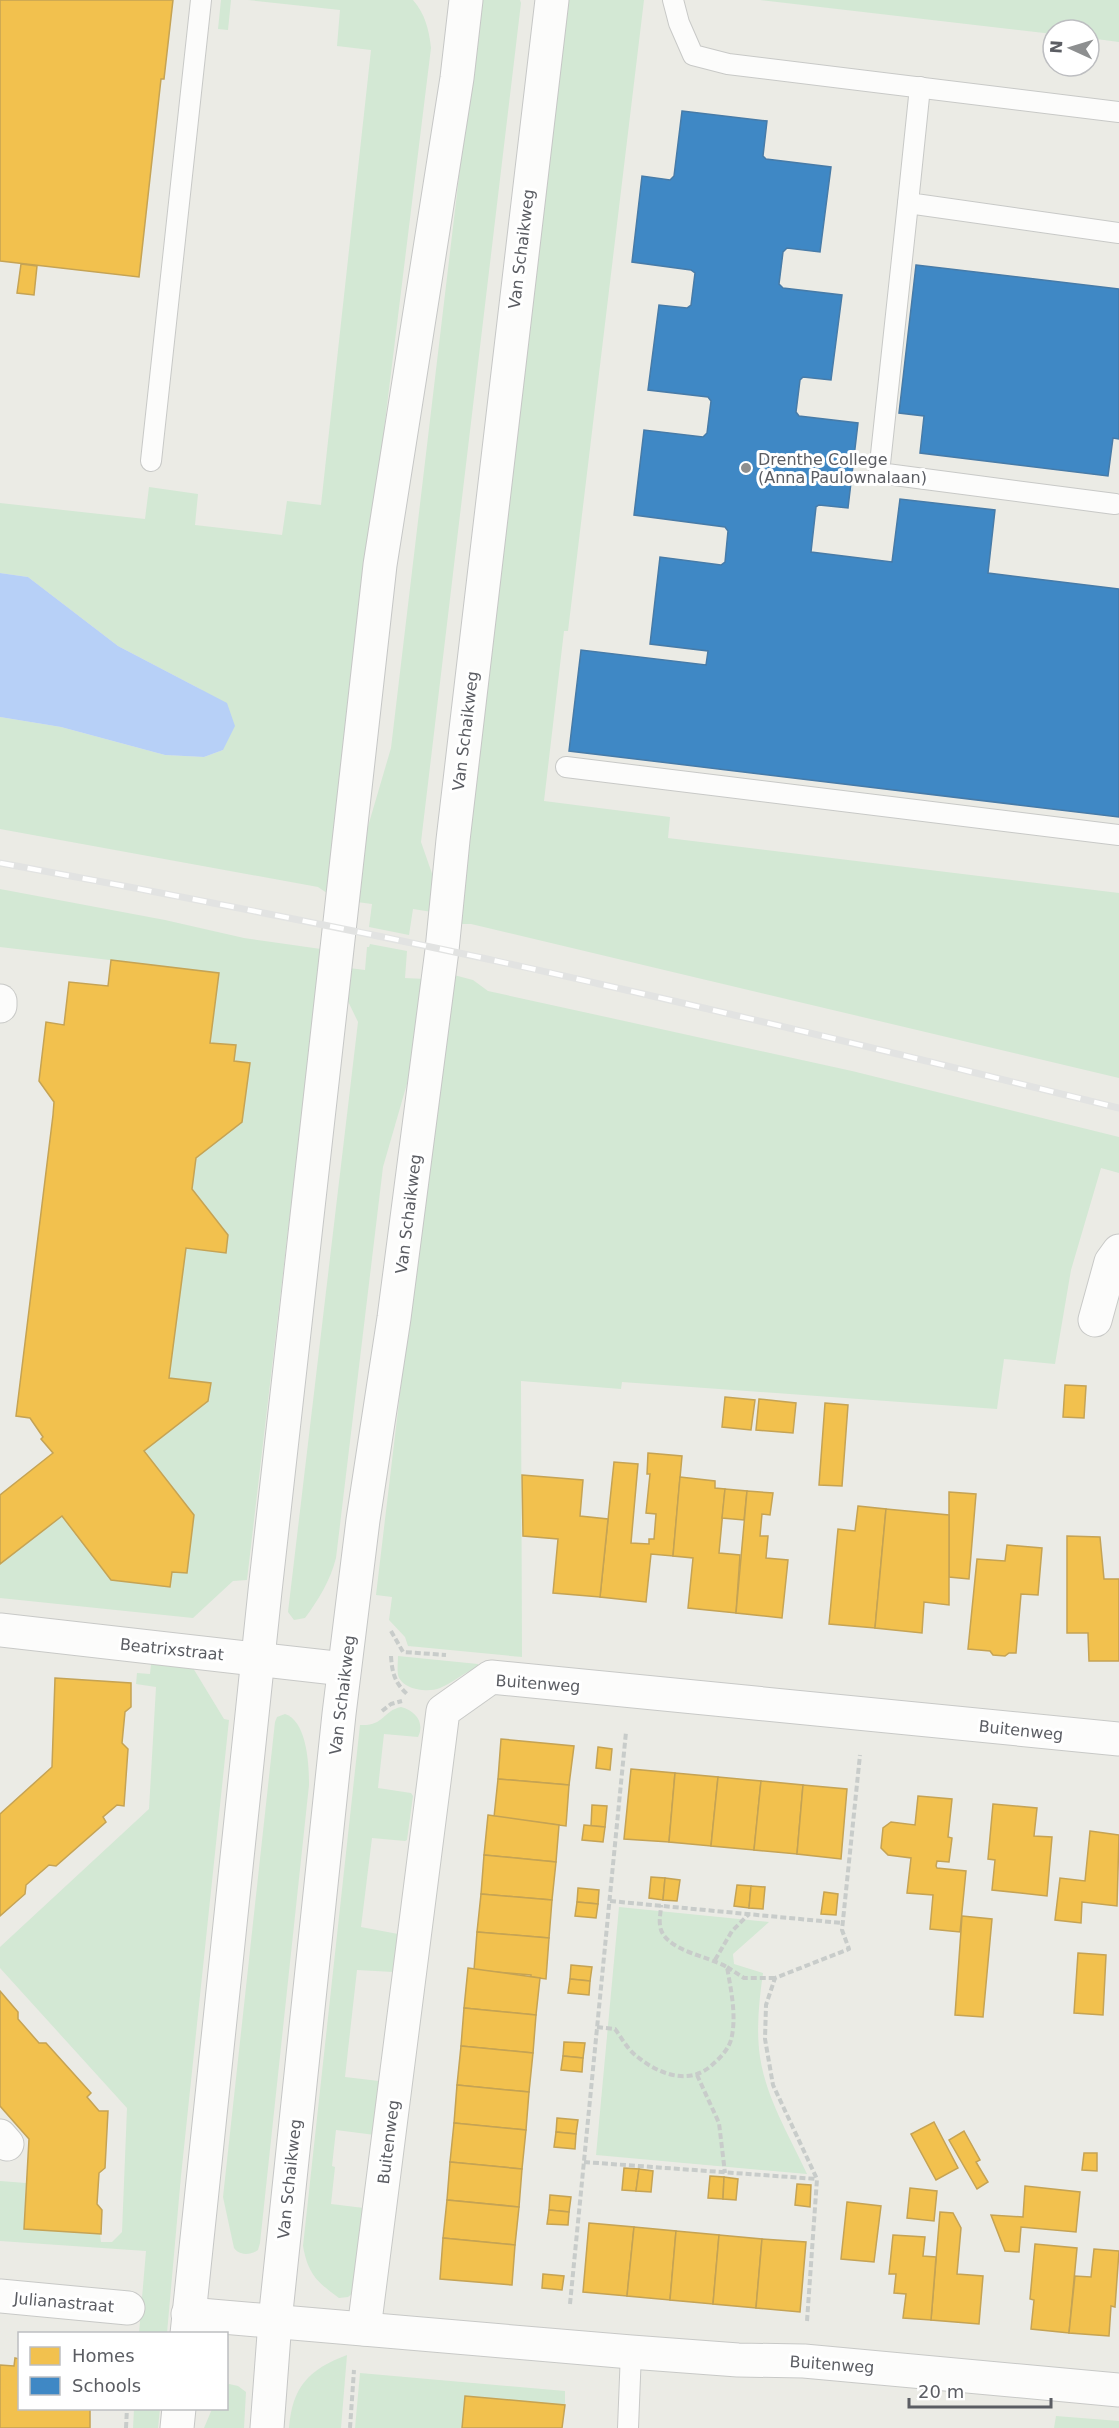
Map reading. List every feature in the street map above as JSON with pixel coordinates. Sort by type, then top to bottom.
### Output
[{"type":"street","points":[[188,2324],[258,1658],[380,565],[457,78],[466,0]]},
{"type":"street","name":"Van Schaikweg","points":[[267,2428],[275,2321],[344,1669],[363,1520],[394,1318],[442,950],[455,816],[552,0]]},
{"type":"street","points":[[0,1000],[0,1006]]},
{"type":"street","points":[[1095,1320],[1111,1262],[1119,1251]]},
{"type":"street","name":"Beatrixstraat","points":[[0,1630],[344,1669]]},
{"type":"street","name":"Buitenweg","points":[[364,2329],[444,1711],[491,1677],[1119,1739]]},
{"type":"street","name":"Julianastraat","points":[[0,2296],[128,2308]]},
{"type":"street","name":"Buitenweg","points":[[188,2324],[275,2321],[631,2352],[738,2360],[804,2361],[1119,2390]]},
{"type":"street","points":[[177,2428],[179,2410]]},
{"type":"lane","points":[[151,461],[201,0]]},
{"type":"lane","points":[[673,0],[679,23],[693,55],[728,64],[1119,112]]},
{"type":"lane","points":[[920,87],[879,473],[1115,504]]},
{"type":"lane","points":[[908,203],[1119,233]]},
{"type":"lane","points":[[566,767],[1119,835]]},
{"type":"lane","points":[[628,2428],[631,2352]]},
{"type":"path","points":[[566,2347],[630,1691]]},
{"type":"path","points":[[661,1905],[660,1926],[665,1939],[679,1948],[715,1960],[744,1978],[775,1978],[849,1949],[842,1930],[842,1923],[864,1714]]},
{"type":"path","points":[[610,1901],[842,1923]]},
{"type":"path","points":[[715,1960],[732,1931],[749,1914]]},
{"type":"path","points":[[597,2027],[615,2029],[633,2054],[660,2072],[686,2077],[703,2074],[722,2056],[730,2041],[733,2019],[727,1967]]},
{"type":"path","points":[[775,1978],[766,2005],[765,2039],[773,2085],[817,2179],[804,2361]]},
{"type":"path","points":[[697,2076],[719,2123],[725,2173]]},
{"type":"path","points":[[584,2162],[817,2179]]},
{"type":"path","points":[[350,2428],[354,2360],[364,2329]]},
{"type":"path","points":[[126,2428],[127,2410]]},
{"type":"green space","points":[[221,0],[231,0],[228,30],[218,29]]},
{"type":"green space","points":[[248,0],[413,0],[426,22],[431,48],[327,893],[318,887],[0,829],[0,717],[61,727],[165,755],[204,757],[223,750],[202,690],[118,646],[28,577],[0,573],[0,503],[145,519],[149,487],[198,494],[195,525],[282,535],[287,501],[321,505],[371,50],[337,46],[340,10]]},
{"type":"green space","points":[[480,0],[520,0],[521,3],[421,842],[436,885],[432,912],[413,909],[409,935],[369,927],[372,904],[357,902],[364,840],[391,748]]},
{"type":"green space","points":[[567,0],[644,0],[568,631],[564,631],[544,801],[670,817],[668,838],[1119,893],[1119,1078],[471,924],[455,924]]},
{"type":"green space","points":[[760,0],[1119,0],[1119,42],[1101,40],[1101,18],[1041,18],[1041,33]]},
{"type":"green space","points":[[0,889],[165,920],[244,938],[321,949],[247,1580],[233,1581],[193,1618],[0,1598],[0,1564],[62,1516],[111,1580],[170,1587],[172,1572],[187,1573],[194,1514],[144,1451],[209,1401],[210,1383],[169,1378],[186,1248],[226,1253],[228,1235],[179,1171],[242,1122],[250,1063],[234,1061],[235,1046],[210,1043],[219,973],[0,947]]},
{"type":"green space","points":[[370,944],[407,951],[405,978],[425,979],[419,1042],[383,1167],[336,1558],[315,1604],[305,1618],[294,1620],[288,1612],[358,1022],[345,995],[349,968],[365,970],[367,947]]},
{"type":"green space","points":[[450,974],[473,980],[488,991],[852,1071],[1119,1137],[1119,1173],[1101,1168],[1071,1270],[1055,1364],[1004,1359],[997,1409],[622,1382],[621,1389],[521,1381],[522,1657],[408,1646],[405,1637],[389,1620],[392,1597],[376,1595]]},
{"type":"green space","points":[[398,1656],[478,1664],[478,1667],[440,1688],[422,1690],[410,1687],[400,1680]]},
{"type":"green space","points":[[151,1664],[193,1668],[224,1719],[229,1720],[181,2176],[167,2332],[139,2332],[146,2251],[0,2241],[0,2181],[26,2183],[24,2229],[100,2234],[101,2242],[112,2242],[122,2232],[127,2108],[0,1968],[0,1947],[149,1809],[156,1687],[136,1684],[137,1673],[150,1674]]},
{"type":"green space","points":[[401,1707],[411,1711],[418,1718],[420,1732],[418,1737],[384,1734],[378,1788],[411,1793],[413,1796],[407,1840],[372,1838],[361,1927],[398,1934],[393,1972],[357,1970],[345,2077],[379,2081],[375,2135],[336,2130],[331,2204],[364,2208],[353,2293],[348,2297],[339,2298],[311,2271],[303,2246],[360,1725],[379,1721]]},
{"type":"green space","points":[[285,1714],[298,1725],[302,1734],[307,1756],[309,1785],[260,2243],[258,2250],[245,2254],[234,2248],[223,2197],[275,1722],[277,1717]]},
{"type":"green space","points":[[619,1907],[769,1922],[733,1954],[734,1964],[763,1973],[758,2026],[763,2072],[779,2117],[807,2174],[596,2155]]},
{"type":"green space","points":[[347,2355],[341,2428],[289,2428],[294,2401],[305,2381],[322,2367]]},
{"type":"green space","points":[[360,2373],[565,2391],[565,2405],[465,2396],[462,2428],[355,2428]]},
{"type":"green space","points":[[228,2384],[238,2386],[246,2392],[244,2428],[204,2428],[212,2410],[228,2410]]},
{"type":"green space","points":[[134,2410],[160,2410],[158,2428],[133,2428]]},
{"type":"green space","points":[[1056,2416],[1119,2421],[1119,2428],[1054,2428]]},
{"type":"water","points":[[0,573],[28,577],[118,646],[227,703],[235,726],[223,750],[204,757],[165,755],[61,727],[0,717]]},
{"type":"building: Homes","points":[[0,0],[173,0],[164,79],[161,79],[139,277],[0,261]]},
{"type":"building: Homes","points":[[21,264],[37,266],[34,295],[17,293]]},
{"type":"building: Homes","points":[[111,960],[219,973],[210,1043],[236,1045],[234,1061],[250,1063],[242,1122],[196,1158],[192,1189],[228,1235],[226,1253],[186,1248],[169,1378],[211,1383],[208,1401],[144,1451],[194,1515],[187,1573],[172,1572],[170,1587],[111,1580],[62,1516],[0,1564],[0,1495],[53,1453],[41,1439],[43,1437],[30,1418],[16,1416],[54,1102],[39,1081],[46,1022],[64,1025],[69,982],[108,986]]},
{"type":"building: Homes","points":[[1065,1385],[1086,1386],[1084,1418],[1063,1417]]},
{"type":"building: Homes","points":[[725,1397],[755,1400],[751,1430],[722,1427]]},
{"type":"building: Homes","points":[[759,1399],[796,1403],[793,1433],[756,1430]]},
{"type":"building: Homes","points":[[825,1403],[848,1405],[842,1486],[819,1485]]},
{"type":"building: Homes","points":[[648,1453],[682,1456],[673,1556],[651,1554],[646,1602],[600,1597],[614,1462],[638,1464],[631,1543],[649,1544],[649,1539],[654,1539],[656,1514],[646,1513],[650,1474],[647,1474]]},
{"type":"building: Homes","points":[[522,1475],[583,1480],[580,1516],[608,1519],[600,1597],[553,1593],[558,1539],[523,1536]]},
{"type":"building: Homes","points":[[680,1477],[715,1481],[715,1488],[725,1489],[719,1553],[740,1555],[736,1613],[688,1608],[693,1558],[673,1556]]},
{"type":"building: Homes","points":[[725,1489],[747,1491],[744,1520],[722,1518]]},
{"type":"building: Homes","points":[[747,1491],[773,1493],[770,1515],[762,1514],[760,1536],[768,1536],[766,1558],[788,1560],[782,1618],[736,1613]]},
{"type":"building: Homes","points":[[949,1492],[976,1494],[969,1579],[949,1577]]},
{"type":"building: Homes","points":[[858,1506],[886,1509],[875,1628],[829,1624],[838,1529],[855,1531]]},
{"type":"building: Homes","points":[[886,1509],[949,1515],[949,1605],[924,1602],[922,1633],[875,1628]]},
{"type":"building: Homes","points":[[1067,1536],[1100,1537],[1104,1579],[1119,1579],[1119,1661],[1089,1661],[1088,1633],[1067,1633]]},
{"type":"building: Homes","points":[[1007,1545],[1042,1548],[1038,1595],[1021,1594],[1016,1653],[1009,1653],[1005,1656],[993,1655],[990,1651],[968,1649],[977,1559],[1005,1561]]},
{"type":"building: Homes","points":[[55,1678],[131,1683],[131,1707],[125,1712],[122,1743],[128,1749],[124,1806],[117,1805],[103,1817],[106,1822],[56,1866],[49,1865],[26,1885],[25,1894],[0,1916],[0,1814],[52,1767]]},
{"type":"building: Homes","points":[[501,1739],[574,1746],[569,1785],[498,1779]]},
{"type":"building: Homes","points":[[598,1747],[612,1749],[610,1770],[596,1768]]},
{"type":"building: Homes","points":[[631,1769],[675,1773],[669,1842],[624,1839]]},
{"type":"building: Homes","points":[[675,1773],[718,1777],[711,1846],[669,1842]]},
{"type":"building: Homes","points":[[718,1777],[761,1781],[754,1850],[711,1846]]},
{"type":"building: Homes","points":[[498,1779],[569,1785],[566,1826],[494,1817]]},
{"type":"building: Homes","points":[[761,1781],[803,1785],[797,1854],[754,1850]]},
{"type":"building: Homes","points":[[803,1785],[847,1789],[841,1859],[797,1854]]},
{"type":"building: Homes","points":[[918,1796],[952,1799],[948,1837],[952,1838],[949,1862],[937,1861],[936,1866],[937,1868],[966,1871],[960,1932],[930,1929],[933,1895],[907,1893],[911,1858],[888,1855],[881,1848],[883,1828],[891,1822],[915,1825]]},
{"type":"building: Homes","points":[[993,1804],[1037,1808],[1034,1836],[1052,1837],[1047,1896],[992,1890],[995,1860],[988,1859]]},
{"type":"building: Homes","points":[[592,1805],[607,1806],[605,1827],[591,1826]]},
{"type":"building: Homes","points":[[488,1815],[559,1825],[556,1862],[484,1855]]},
{"type":"building: Homes","points":[[584,1825],[605,1827],[603,1842],[582,1840]]},
{"type":"building: Homes","points":[[1090,1831],[1119,1835],[1117,1906],[1082,1902],[1081,1923],[1055,1920],[1060,1878],[1085,1881]]},
{"type":"building: Homes","points":[[484,1855],[556,1862],[552,1900],[481,1894]]},
{"type":"building: Homes","points":[[651,1877],[665,1878],[663,1900],[649,1898]]},
{"type":"building: Homes","points":[[665,1878],[680,1880],[677,1901],[663,1900]]},
{"type":"building: Homes","points":[[737,1885],[751,1886],[749,1908],[734,1906]]},
{"type":"building: Homes","points":[[751,1886],[765,1887],[763,1909],[749,1908]]},
{"type":"building: Homes","points":[[578,1888],[599,1890],[598,1904],[577,1902]]},
{"type":"building: Homes","points":[[824,1892],[838,1894],[836,1915],[821,1914]]},
{"type":"building: Homes","points":[[481,1894],[552,1900],[549,1938],[477,1932]]},
{"type":"building: Homes","points":[[577,1902],[598,1904],[596,1918],[575,1916]]},
{"type":"building: Homes","points":[[962,1916],[992,1919],[983,2017],[955,2015]]},
{"type":"building: Homes","points":[[477,1932],[549,1938],[546,1979],[531,1977],[531,1975],[474,1970]]},
{"type":"building: Homes","points":[[1078,1953],[1106,1955],[1103,2015],[1074,2013]]},
{"type":"building: Homes","points":[[571,1965],[592,1967],[590,1981],[570,1979]]},
{"type":"building: Homes","points":[[468,1968],[540,1978],[536,2015],[464,2008]]},
{"type":"building: Homes","points":[[570,1979],[590,1981],[589,1995],[568,1993]]},
{"type":"building: Homes","points":[[0,1991],[18,2012],[18,2019],[39,2043],[46,2043],[91,2093],[87,2097],[99,2111],[108,2111],[105,2168],[99,2173],[97,2204],[102,2210],[101,2234],[24,2229],[29,2139],[0,2106]]},
{"type":"building: Homes","points":[[464,2008],[536,2015],[533,2053],[461,2046]]},
{"type":"building: Homes","points":[[564,2042],[585,2043],[583,2058],[563,2056]]},
{"type":"building: Homes","points":[[461,2046],[533,2053],[529,2092],[457,2085]]},
{"type":"building: Homes","points":[[563,2056],[583,2058],[582,2072],[561,2070]]},
{"type":"building: Homes","points":[[457,2085],[529,2092],[526,2130],[454,2123]]},
{"type":"building: Homes","points":[[557,2118],[578,2120],[576,2134],[556,2132]]},
{"type":"building: Homes","points":[[934,2122],[958,2168],[936,2180],[911,2134]]},
{"type":"building: Homes","points":[[454,2123],[526,2130],[522,2169],[450,2162]]},
{"type":"building: Homes","points":[[964,2131],[980,2160],[976,2162],[988,2182],[977,2189],[949,2140]]},
{"type":"building: Homes","points":[[556,2132],[576,2134],[575,2149],[554,2147]]},
{"type":"building: Homes","points":[[1084,2153],[1097,2153],[1097,2171],[1082,2170]]},
{"type":"building: Homes","points":[[450,2162],[522,2169],[519,2207],[447,2200]]},
{"type":"building: Homes","points":[[624,2168],[639,2169],[636,2191],[622,2190]]},
{"type":"building: Homes","points":[[639,2169],[653,2171],[651,2192],[636,2191]]},
{"type":"building: Homes","points":[[710,2176],[724,2177],[723,2199],[708,2198]]},
{"type":"building: Homes","points":[[724,2177],[738,2179],[736,2200],[723,2199]]},
{"type":"building: Homes","points":[[797,2184],[811,2185],[810,2207],[795,2205]]},
{"type":"building: Homes","points":[[1025,2186],[1080,2192],[1076,2232],[1021,2227],[1019,2252],[1005,2251],[991,2215],[1023,2217]]},
{"type":"building: Homes","points":[[910,2188],[937,2191],[934,2221],[907,2218]]},
{"type":"building: Homes","points":[[550,2195],[571,2197],[569,2212],[549,2210]]},
{"type":"building: Homes","points":[[447,2200],[519,2207],[515,2245],[443,2238]]},
{"type":"building: Homes","points":[[847,2202],[881,2206],[874,2262],[841,2259]]},
{"type":"building: Homes","points":[[549,2210],[569,2212],[568,2225],[547,2224]]},
{"type":"building: Homes","points":[[940,2212],[953,2213],[961,2228],[957,2274],[983,2276],[979,2324],[931,2320]]},
{"type":"building: Homes","points":[[589,2223],[634,2227],[627,2296],[583,2292]]},
{"type":"building: Homes","points":[[634,2227],[676,2231],[670,2300],[627,2296]]},
{"type":"building: Homes","points":[[676,2231],[719,2235],[713,2304],[670,2300]]},
{"type":"building: Homes","points":[[719,2235],[762,2239],[756,2308],[713,2304]]},
{"type":"building: Homes","points":[[893,2235],[925,2237],[923,2256],[936,2257],[931,2320],[903,2318],[906,2294],[894,2293],[896,2274],[889,2274]]},
{"type":"building: Homes","points":[[443,2238],[515,2245],[512,2285],[440,2279]]},
{"type":"building: Homes","points":[[762,2239],[806,2242],[800,2312],[756,2308]]},
{"type":"building: Homes","points":[[1035,2244],[1077,2248],[1069,2333],[1031,2329],[1034,2300],[1030,2299]]},
{"type":"building: Homes","points":[[1094,2249],[1119,2251],[1115,2307],[1111,2306],[1109,2336],[1069,2333],[1075,2276],[1091,2277]]},
{"type":"building: Homes","points":[[543,2274],[564,2276],[562,2290],[542,2288]]},
{"type":"building: Homes","points":[[15,2358],[18,2359],[18,2410],[90,2410],[90,2428],[0,2428],[0,2365],[14,2366]]},
{"type":"building: Homes","points":[[465,2396],[565,2405],[562,2428],[462,2428]]},
{"type":"building: Schools","name":"Drenthe College (Anna Paulownalaan)","points":[[682,111],[767,121],[763,156],[766,159],[831,167],[820,252],[787,248],[783,252],[779,284],[783,288],[842,295],[831,380],[803,377],[800,380],[796,412],[799,416],[858,423],[848,508],[819,505],[816,507],[811,552],[892,562],[900,499],[995,510],[988,573],[1119,589],[1119,817],[569,751],[581,650],[706,665],[708,651],[650,644],[660,557],[721,565],[725,562],[728,531],[725,527],[634,515],[644,430],[703,437],[707,433],[711,401],[708,397],[648,390],[659,305],[687,308],[691,305],[695,273],[691,270],[632,262],[642,176],[670,180],[674,176]]},
{"type":"building: Schools","name":"Drenthe College (Anna Paulownalaan)","points":[[916,265],[1119,289],[1119,439],[1113,438],[1108,476],[920,453],[924,416],[899,413]]},
{"type":"railway","points":[[0,863],[303,921],[529,968],[1119,1108]]},
{"type":"place","name":"Drenthe College (Anna Paulownalaan)","points":[[746,468]]}]
